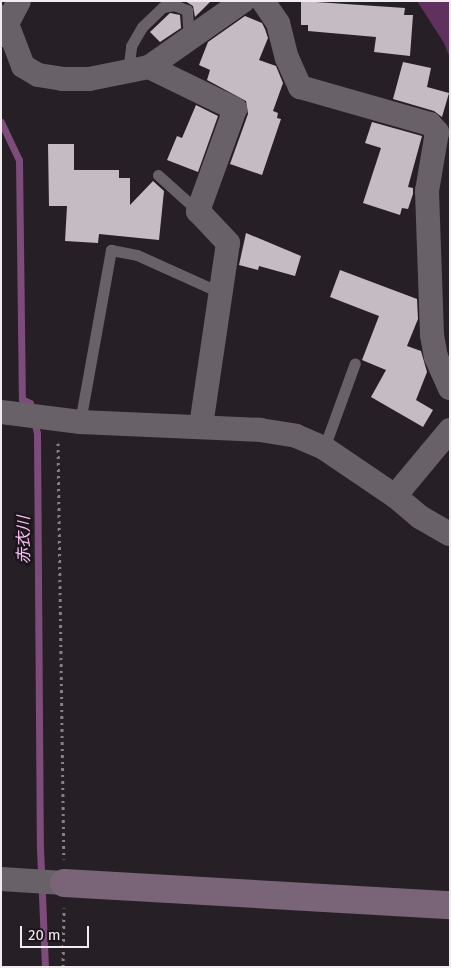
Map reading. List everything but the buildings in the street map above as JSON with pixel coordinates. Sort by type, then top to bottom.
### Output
[{"type":"street","points":[[19,1],[3,25],[23,66],[38,75],[63,80],[89,79],[138,69],[189,40],[243,1]]},
{"type":"street","points":[[263,1],[278,23],[287,58],[300,87],[430,124],[437,132],[427,191],[432,335],[436,357],[450,388]]},
{"type":"street","points":[[138,69],[235,109],[198,211],[228,243],[201,425]]},
{"type":"street","points":[[1,412],[69,421],[166,428],[201,425],[296,436],[324,448],[395,496],[420,517],[450,534]]},
{"type":"street","points":[[395,496],[450,430]]},
{"type":"street","points":[[1,879],[450,905]]},
{"type":"lane","points":[[138,69],[131,46],[142,27],[163,7],[174,5],[187,10],[189,40]]},
{"type":"lane","points":[[158,175],[198,211]]},
{"type":"lane","points":[[69,421],[111,250],[137,256],[221,293]]},
{"type":"lane","points":[[324,448],[355,364]]},
{"type":"path","points":[[63,967],[69,421]]},
{"type":"shaded area","points":[[417,1],[450,1],[450,58],[444,43]]},
{"type":"waterway","name":"赤衣川","points":[[1,122],[19,160],[22,399],[30,403],[37,433],[40,848],[45,967]]}]
